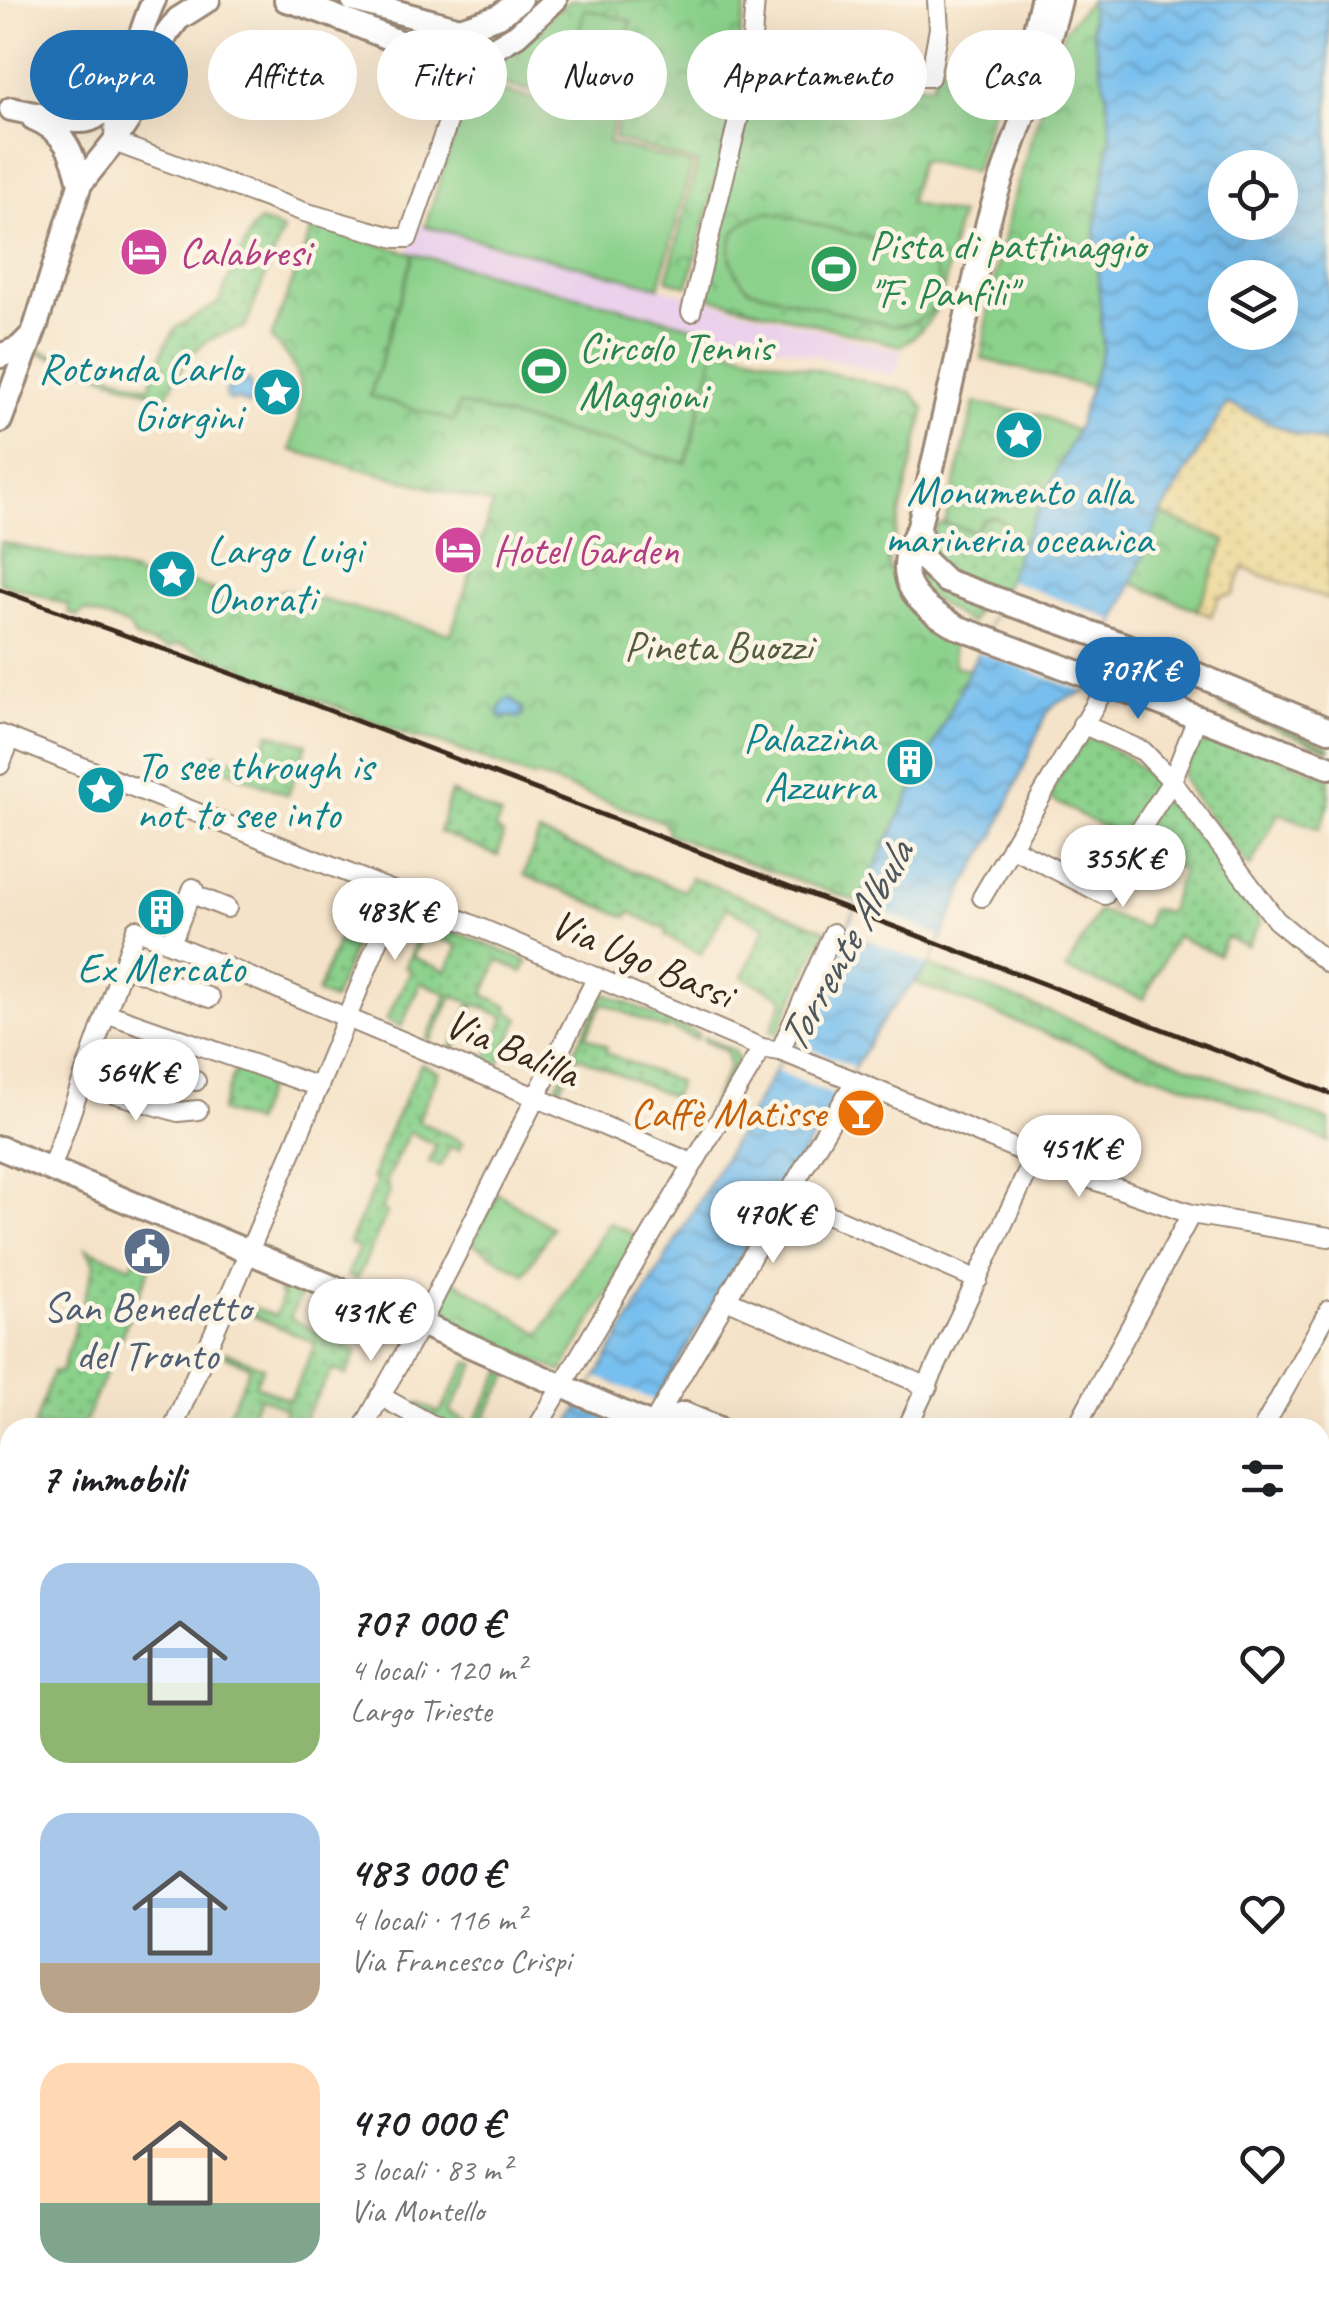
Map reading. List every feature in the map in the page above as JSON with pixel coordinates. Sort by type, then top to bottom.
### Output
[{"type":"street","points":[[142,30],[154,0]]},
{"type":"street","points":[[0,420],[36,325],[80,184],[143,97],[166,34],[178,19],[208,0]]},
{"type":"street","points":[[286,0],[324,10],[377,32]]},
{"type":"street","points":[[353,0],[460,28],[499,16],[520,0]]},
{"type":"street","points":[[507,41],[556,0]]},
{"type":"street","points":[[753,30],[755,0]]},
{"type":"street","points":[[927,77],[939,28],[937,0]]},
{"type":"street","points":[[1042,0],[919,526],[905,566],[910,590],[942,619],[980,636],[1329,767]]},
{"type":"street","points":[[998,183],[1048,50],[1060,0]]},
{"type":"street","points":[[6,107],[50,125],[63,138],[74,157],[80,184]]},
{"type":"street","points":[[114,142],[115,120]]},
{"type":"street","points":[[114,142],[304,212],[408,238],[449,120]]},
{"type":"street","points":[[692,312],[738,120]]},
{"type":"street","points":[[0,356],[19,348],[36,325]]},
{"type":"street","points":[[0,367],[11,392]]},
{"type":"street","points":[[919,526],[922,558],[946,582],[1206,677],[1329,730]]},
{"type":"street","points":[[982,897],[1082,724],[1102,681]]},
{"type":"street","points":[[1011,847],[1104,895],[1172,781],[1198,716]]},
{"type":"street","points":[[1082,724],[1143,751],[1172,781],[1276,920],[1329,964]]},
{"type":"street","points":[[0,765],[6,736]]},
{"type":"street","name":"Via Ugo Bassi","points":[[6,736],[182,804],[1071,1172],[1191,1214],[1329,1237]]},
{"type":"street","points":[[171,943],[193,888],[198,896],[227,908]]},
{"type":"street","points":[[176,1418],[398,893]]},
{"type":"street","name":"Via Balilla","points":[[123,966],[136,929],[692,1163]]},
{"type":"street","points":[[546,1418],[572,1389],[692,1163],[771,1050],[832,933]]},
{"type":"street","points":[[51,1170],[123,966],[210,998]]},
{"type":"street","points":[[368,1418],[597,977]]},
{"type":"street","points":[[106,1013],[318,1087]]},
{"type":"street","points":[[93,1051],[196,1081]]},
{"type":"street","points":[[656,1418],[855,1081]]},
{"type":"street","points":[[82,1084],[178,1112],[198,1110]]},
{"type":"street","points":[[0,1148],[636,1418]]},
{"type":"street","points":[[912,1418],[1035,1156]]},
{"type":"street","points":[[786,1196],[978,1280]]},
{"type":"street","points":[[1081,1418],[1191,1214]]},
{"type":"street","points":[[726,1299],[928,1387]]},
{"type":"street","points":[[1268,1418],[1329,1310]]},
{"type":"street","points":[[380,1396],[420,1418]]},
{"type":"shaded area","points":[[416,224],[902,351],[895,376],[408,252]]},
{"type":"green space","points":[[570,0],[747,0],[741,30],[687,30],[687,120],[732,120],[688,286],[667,280],[697,163],[614,139],[618,120],[667,120],[667,30],[535,30]]},
{"type":"green space","points":[[1090,0],[1111,135],[1095,231],[1103,349],[1091,387],[982,359],[990,298],[1011,206],[1037,120],[1075,120],[1075,30],[1065,29]]},
{"type":"green space","points":[[585,9],[631,21],[629,30],[579,30]]},
{"type":"green space","points":[[527,36],[527,90],[507,85],[507,49]]},
{"type":"green space","points":[[937,66],[947,69],[947,120],[989,120],[974,172],[920,160],[909,203],[960,215],[944,288],[918,333],[901,346],[700,295],[744,120],[927,120],[927,85],[932,85]]},
{"type":"green space","name":"Circolo Tennis Maggioni","points":[[507,92],[527,97],[527,120],[614,120],[608,143],[692,165],[659,287],[425,226],[459,120],[507,120]]},
{"type":"green space","name":"Pista di pattinaggio \"F. Panfili\"","points":[[770,212],[923,253],[938,278],[936,301],[921,319],[893,326],[749,289],[733,265],[731,242],[743,223]]},
{"type":"green space","points":[[260,221],[283,230],[245,328],[216,337],[195,351],[166,398],[38,353],[149,387],[166,343],[177,327],[218,303],[253,227]]},
{"type":"green space","name":"Pineta Buozzi","points":[[313,226],[414,254],[370,395],[453,420],[459,404],[686,463],[716,346],[911,392],[925,409],[888,564],[898,591],[914,612],[952,636],[954,666],[970,669],[859,902],[667,834],[663,822],[438,742],[412,737],[182,645],[168,649],[135,638],[129,626],[85,611],[77,616],[69,613],[68,605],[0,582],[0,542],[134,573],[146,583],[153,597],[181,605],[188,582],[251,601],[285,590],[451,634],[493,504],[291,450],[300,403],[298,377],[293,364],[271,339]]},
{"type":"green space","name":"Circolo Tennis Maggioni","points":[[414,254],[719,333],[686,463],[459,404],[453,421],[370,396]]},
{"type":"green space","points":[[975,403],[1041,415],[1076,431],[1023,541],[979,525],[976,532],[945,523]]},
{"type":"green space","points":[[1161,514],[1226,541],[1197,610],[1130,582]]},
{"type":"green space","points":[[996,517],[1007,525],[1010,539],[1023,541],[1003,593],[939,568],[929,544],[936,526],[945,523],[975,532],[983,519]]},
{"type":"green space","points":[[913,558],[924,576],[940,589],[979,604],[970,624],[922,592]]},
{"type":"green space","points":[[1132,656],[1150,669],[1148,681],[1141,683],[1123,677]]},
{"type":"green space","points":[[1225,704],[1329,746],[1329,750],[1220,706]]},
{"type":"green space","points":[[1206,728],[1329,778],[1329,805],[1319,829],[1279,813],[1250,867],[1195,799],[1182,776],[1193,747]]},
{"type":"green space","points":[[269,733],[307,744],[288,795],[210,763],[214,753],[255,768]]},
{"type":"green space","points":[[1086,735],[1128,758],[1150,778],[1162,799],[1209,850],[1261,922],[1247,946],[1226,937],[1218,955],[1176,936],[1144,999],[1066,970],[1098,911],[1145,928],[1151,909],[1168,913],[1182,870],[1047,797]]},
{"type":"green space","points":[[451,792],[501,816],[495,829],[503,834],[498,856],[439,832]]},
{"type":"green space","points":[[539,833],[684,891],[691,877],[826,930],[777,1034],[770,1031],[784,998],[743,977],[765,927],[727,908],[701,954],[666,936],[667,930],[630,912],[627,917],[524,875]]},
{"type":"green space","points":[[405,912],[528,961],[523,972],[498,960],[484,995],[509,1007],[507,1011],[520,1018],[497,1067],[484,1064],[505,1017],[475,1004],[454,1051],[450,1050],[471,1003],[453,996],[431,1040],[427,1038],[448,994],[421,982],[401,1027],[386,1020],[411,970],[405,967],[421,929],[401,919]],"holes":[[[425,931],[458,946],[446,971],[413,957]]]},
{"type":"green space","points":[[338,940],[354,947],[333,1000],[317,993]]},
{"type":"green space","points":[[929,965],[1329,1121],[1329,1142],[1236,1102],[1149,1073],[916,983]]},
{"type":"green space","points":[[604,993],[699,1034],[697,1040],[668,1027],[666,1030],[603,1003],[586,1036],[607,1047],[606,1053],[678,1082],[672,1097],[577,1056],[559,1090],[555,1088]]},
{"type":"green space","points":[[704,1037],[733,1050],[738,1060],[715,1107],[711,1105],[729,1067],[726,1051],[703,1041]]},
{"type":"green space","points":[[421,1064],[439,1072],[418,1121],[463,1142],[459,1150],[450,1147],[441,1166],[429,1162],[436,1145],[409,1132],[386,1181],[390,1192],[381,1210],[387,1213],[357,1280],[347,1276],[359,1248],[349,1243],[377,1180],[372,1178],[387,1136]]},
{"type":"green space","points":[[237,1066],[270,1080],[253,1123],[220,1111]]},
{"type":"green space","points":[[498,1193],[552,1228],[524,1274],[472,1243]]},
{"type":"green space","points":[[609,1222],[640,1238],[562,1372],[434,1318],[454,1280],[541,1334]]},
{"type":"green space","points":[[86,1248],[131,1267],[136,1256],[152,1263],[87,1418],[37,1418],[53,1371],[61,1372],[95,1264]]},
{"type":"green space","points":[[285,1279],[304,1288],[290,1318],[357,1352],[346,1375],[333,1369],[304,1418],[282,1418],[286,1410],[260,1397],[248,1418],[227,1418],[250,1367],[225,1356],[226,1352],[263,1367],[255,1385],[290,1400],[316,1343],[244,1312],[247,1305],[275,1316],[283,1296],[279,1294]]},
{"type":"green space","points":[[423,1337],[427,1339],[394,1396],[416,1408],[419,1403],[439,1413],[468,1362],[476,1364],[450,1412],[461,1418],[421,1418],[388,1400]]},
{"type":"green space","points":[[502,1371],[509,1375],[485,1416],[488,1418],[477,1418]]},
{"type":"sand","points":[[1228,402],[1295,434],[1329,443],[1329,600],[1243,568],[1233,594],[1219,596],[1211,616],[1197,610],[1226,541],[1161,514]]},
{"type":"water","name":"Torrente Albula","points":[[1090,0],[1329,0],[1329,443],[1295,434],[1227,403],[1161,514],[1086,692],[1057,702],[1046,714],[995,835],[967,881],[929,965],[884,1018],[644,1418],[573,1418],[791,1043],[978,652],[1023,541],[1076,431],[1103,349],[1095,231],[1111,135]]},
{"type":"water","points":[[242,378],[250,381],[253,400],[249,405],[225,396],[227,389]]},
{"type":"water","points":[[510,698],[523,709],[523,715],[503,720],[498,714],[503,702]]},
{"type":"pier","points":[[1009,580],[1114,620],[1086,692],[978,652]]},
{"type":"pier","points":[[859,902],[941,936],[929,965],[847,931]]},
{"type":"pier","points":[[793,1040],[854,1067],[837,1097],[776,1071]]},
{"type":"pier","points":[[597,1377],[656,1401],[645,1418],[615,1418],[580,1405]]},
{"type":"railway","points":[[0,590],[260,684],[1329,1093]]},
{"type":"place","name":"Calabresi","points":[[144,252]]},
{"type":"place","name":"Pista di pattinaggio \"F. Panfili\"","points":[[834,269]]},
{"type":"place","name":"Circolo Tennis Maggioni","points":[[544,371]]},
{"type":"place","name":"Rotonda Carlo Giorgini","points":[[277,392]]},
{"type":"place","name":"Monumento alla marineria oceanica","points":[[1019,435]]},
{"type":"place","name":"Hotel Garden","points":[[458,550]]},
{"type":"place","name":"Largo Luigi Onorati","points":[[172,574]]},
{"type":"place","name":"Palazzina Azzurra","points":[[910,762]]},
{"type":"place","name":"To see through is not to see into","points":[[101,790]]},
{"type":"place","name":"Ex Mercato","points":[[161,912]]},
{"type":"place","name":"Caffè Matisse","points":[[861,1113]]},
{"type":"place","name":"San Benedetto del Tronto","points":[[147,1251]]}]
